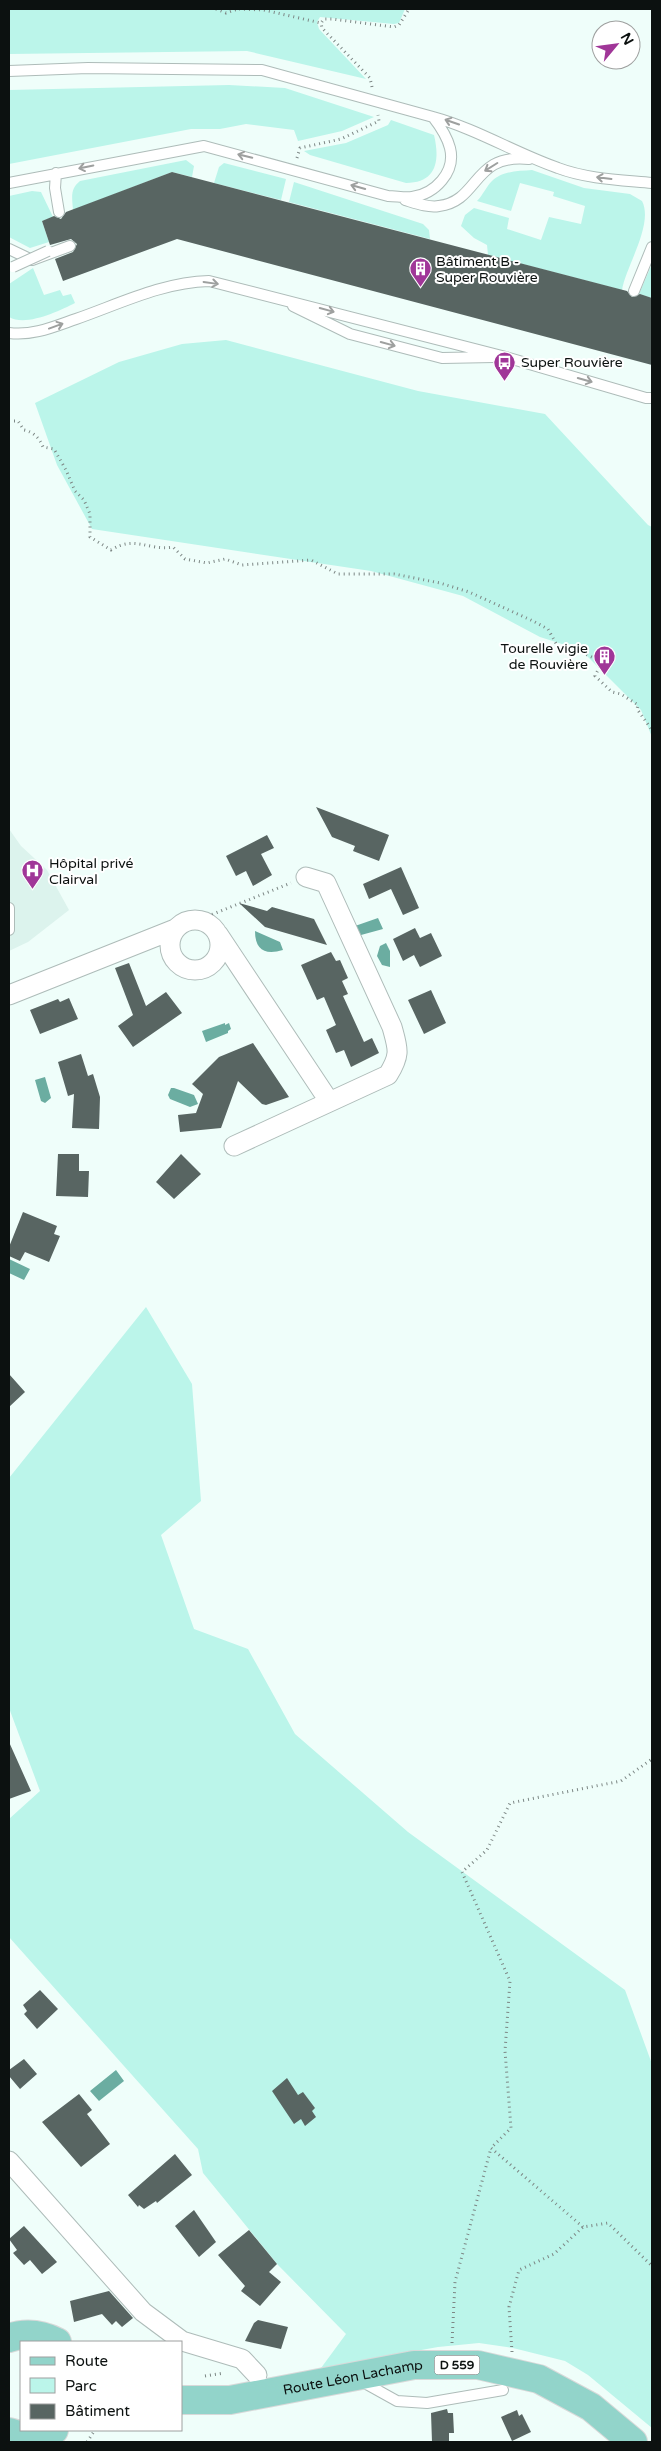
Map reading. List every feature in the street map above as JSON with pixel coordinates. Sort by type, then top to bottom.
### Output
[{"type":"main road","points":[[15,2332],[43,2336],[55,2341]]},
{"type":"main road","name":"Route Léon Lachamp","points":[[182,2384],[260,2384],[354,2377],[414,2365],[478,2365],[508,2381],[539,2380],[591,2407],[633,2442]]},
{"type":"main road","name":"Route Léon Lachamp","points":[[182,2400],[230,2400],[260,2384]]},
{"type":"main road","points":[[9,2432],[29,2437],[60,2432]]},
{"type":"street","points":[[234,1146],[388,1074],[397,1060],[398,1048],[392,1027],[326,883],[306,877]]},
{"type":"street","points":[[9,995],[175,930],[190,920],[198,920],[213,928],[218,934],[329,1101]]},
{"type":"street","points":[[175,930],[170,945],[171,953],[181,966],[197,970],[204,969],[217,958],[220,950],[218,934]]},
{"type":"street","points":[[9,2161],[143,2312],[182,2341],[242,2359],[260,2384]]},
{"type":"lane","points":[[9,71],[88,68],[262,70],[456,123],[559,169],[598,178],[652,183]]},
{"type":"lane","points":[[388,196],[411,198],[425,194],[444,178],[450,164],[451,150],[434,116]]},
{"type":"lane","points":[[9,183],[204,146],[388,196],[437,207],[460,198],[480,175],[502,160],[521,158],[538,160]]},
{"type":"lane","points":[[56,173],[55,188],[59,212]]},
{"type":"lane","points":[[9,249],[32,260],[70,246]]},
{"type":"lane","points":[[634,291],[652,247]]},
{"type":"lane","points":[[11,268],[48,251]]},
{"type":"lane","points":[[9,333],[35,334],[166,286],[189,281],[209,281],[502,356],[646,398],[652,398]]},
{"type":"lane","points":[[279,298],[340,331],[414,351],[442,358],[502,356]]},
{"type":"lane","points":[[9,908],[9,930]]},
{"type":"lane","points":[[354,2377],[397,2401],[427,2403],[508,2381]]},
{"type":"path","points":[[216,9],[226,13],[238,9],[264,10],[321,23]]},
{"type":"path","points":[[321,23],[324,19],[332,19],[394,27],[399,25],[409,9]]},
{"type":"path","points":[[321,23],[322,28],[370,78]]},
{"type":"path","points":[[300,148],[340,139],[379,121]]},
{"type":"path","points":[[9,421],[18,421],[24,430],[40,439],[43,447],[54,449],[75,491],[84,500],[90,514],[90,537],[111,550],[121,544],[133,542],[155,548],[173,547],[185,559],[207,563],[225,559],[242,565],[272,564],[284,560],[298,562],[311,560],[338,574],[394,574],[440,583],[469,592],[548,630],[558,647],[579,651],[598,660],[600,666],[595,676],[612,692],[622,694],[638,705],[637,710],[652,730]]},
{"type":"path","points":[[198,920],[306,877]]},
{"type":"path","points":[[451,2365],[455,2282],[491,2148],[511,2128],[505,2051],[510,1981],[462,1872],[487,1850],[510,1803],[621,1781],[652,1759]]},
{"type":"path","points":[[491,2148],[583,2227]]},
{"type":"path","points":[[508,2381],[509,2307],[519,2270],[554,2254],[583,2227],[608,2223],[652,2266]]},
{"type":"path","points":[[87,2442],[94,2431]]},
{"type":"shaded area","name":"Hôpital privé Clairval","points":[[9,829],[21,846],[47,870],[69,910],[28,942],[9,951]]},
{"type":"shaded area","points":[[378,918],[383,929],[361,935],[355,926]]},
{"type":"shaded area","points":[[255,931],[280,942],[283,950],[271,952],[263,950],[257,943]]},
{"type":"shaded area","points":[[386,943],[390,951],[390,967],[382,965],[377,956],[380,946]]},
{"type":"shaded area","points":[[225,1023],[225,1025],[229,1023],[231,1029],[228,1033],[206,1042],[202,1031]]},
{"type":"shaded area","points":[[45,1077],[51,1098],[45,1103],[41,1101],[35,1080]]},
{"type":"shaded area","points":[[171,1088],[194,1095],[198,1104],[190,1107],[170,1099],[168,1095]]},
{"type":"shaded area","points":[[9,1259],[30,1269],[24,1280],[9,1273]]},
{"type":"shaded area","points":[[116,2070],[124,2081],[99,2101],[90,2091]]},
{"type":"green space","points":[[9,9],[405,9],[399,23],[394,24],[320,17],[317,22],[319,29],[366,79],[247,51],[9,54]]},
{"type":"green space","points":[[229,85],[285,88],[374,117],[342,131],[298,141],[294,130],[246,124],[220,129],[191,129],[9,164],[9,90]]},
{"type":"green space","points":[[391,120],[434,135],[437,153],[436,161],[430,174],[424,179],[406,183],[310,155],[304,151],[346,143],[388,125]]},
{"type":"green space","points":[[186,160],[194,166],[192,177],[172,172],[73,210],[73,190],[80,181]]},
{"type":"green space","points":[[224,163],[286,179],[281,200],[214,183],[219,167]]},
{"type":"green space","points":[[532,170],[584,188],[630,194],[642,201],[645,210],[642,233],[622,290],[488,255],[487,245],[474,238],[461,226],[465,215],[474,208],[509,218],[507,229],[541,240],[549,217],[581,224],[585,206],[553,196],[554,192],[520,183],[511,211],[477,201],[490,183],[500,175]]},
{"type":"green space","points":[[294,182],[423,224],[429,230],[430,239],[289,202]]},
{"type":"green space","points":[[32,191],[41,192],[53,217],[42,221],[49,242],[30,248],[9,237],[9,196]]},
{"type":"green space","points":[[652,264],[652,298],[639,294]]},
{"type":"green space","points":[[33,268],[44,295],[60,290],[63,296],[71,294],[75,303],[42,317],[16,320],[9,317],[9,284]]},
{"type":"green space","points":[[226,340],[418,391],[545,414],[648,525],[652,527],[652,737],[641,710],[581,650],[540,637],[463,596],[371,571],[92,529],[57,465],[35,403],[119,362],[182,344]]},
{"type":"green space","points":[[146,1307],[192,1384],[201,1501],[161,1535],[194,1629],[248,1649],[295,1734],[408,1832],[625,1990],[652,2064],[652,2428],[588,2375],[565,2361],[513,2348],[479,2343],[438,2347],[321,2368],[346,2334],[278,2265],[203,2173],[198,2149],[9,1937],[9,1819],[40,1791],[9,1708],[9,1478]]},
{"type":"building","points":[[172,172],[627,291],[632,297],[640,294],[652,298],[652,365],[177,239],[63,281],[55,259],[73,252],[77,244],[71,239],[50,245],[42,221],[54,216],[61,219],[66,212]]},
{"type":"building","points":[[316,807],[389,835],[379,861],[353,851],[355,846],[332,837]]},
{"type":"building","points":[[267,835],[274,848],[261,854],[272,875],[253,886],[246,871],[236,876],[226,856]]},
{"type":"building","points":[[401,867],[419,908],[403,915],[391,889],[369,899],[363,884]]},
{"type":"building","points":[[239,903],[267,911],[272,907],[314,919],[327,945],[265,927]]},
{"type":"building","points":[[415,928],[420,938],[431,933],[442,956],[420,967],[414,955],[403,961],[393,939]]},
{"type":"building","points":[[331,952],[336,961],[340,960],[348,978],[342,981],[348,994],[343,996],[364,1042],[372,1038],[379,1053],[351,1067],[344,1050],[336,1053],[326,1030],[336,1025],[324,997],[317,1000],[301,965]]},
{"type":"building","points":[[129,963],[146,1006],[166,992],[182,1013],[133,1047],[118,1026],[133,1015],[115,968]]},
{"type":"building","points":[[431,990],[446,1023],[424,1034],[408,1000]]},
{"type":"building","points":[[69,998],[78,1019],[40,1034],[30,1010],[58,999],[60,1002]]},
{"type":"building","points":[[253,1043],[289,1097],[266,1105],[262,1104],[238,1081],[221,1128],[180,1132],[178,1115],[196,1113],[203,1094],[192,1084],[219,1057]]},
{"type":"building","points":[[81,1054],[88,1076],[93,1074],[100,1097],[99,1129],[72,1128],[74,1094],[68,1096],[58,1062]]},
{"type":"building","points":[[58,1154],[79,1154],[79,1171],[89,1171],[88,1197],[56,1196]]},
{"type":"building","points":[[181,1154],[201,1174],[174,1199],[156,1182]]},
{"type":"building","points":[[23,1212],[57,1226],[54,1234],[60,1236],[49,1262],[25,1252],[20,1261],[9,1256],[9,1247]]},
{"type":"building","points":[[9,1374],[25,1392],[9,1407]]},
{"type":"building","points":[[9,1742],[31,1791],[9,1799]]},
{"type":"building","points":[[40,1990],[58,2009],[37,2029],[24,2014],[27,2011],[23,2005]]},
{"type":"building","points":[[24,2059],[37,2074],[20,2089],[9,2076],[9,2070]]},
{"type":"building","points":[[287,2078],[298,2095],[303,2092],[315,2108],[312,2111],[316,2117],[305,2126],[301,2119],[294,2124],[272,2091]]},
{"type":"building","points":[[79,2094],[92,2110],[87,2114],[110,2144],[81,2167],[42,2122]]},
{"type":"building","points":[[175,2154],[192,2175],[157,2203],[156,2201],[144,2209],[139,2205],[138,2207],[128,2195]]},
{"type":"building","points":[[194,2210],[216,2242],[199,2257],[175,2226]]},
{"type":"building","points":[[24,2226],[57,2262],[42,2274],[30,2260],[24,2265],[13,2253],[17,2250],[9,2239]]},
{"type":"building","points":[[249,2230],[277,2264],[269,2272],[281,2282],[260,2306],[241,2291],[245,2286],[218,2255]]},
{"type":"building","points":[[109,2291],[133,2318],[122,2327],[116,2321],[112,2325],[102,2314],[74,2322],[70,2301]]},
{"type":"building","points":[[258,2320],[288,2327],[281,2349],[245,2341],[254,2323]]},
{"type":"building","points":[[447,2409],[448,2413],[453,2413],[454,2433],[449,2433],[449,2442],[432,2442],[431,2413]]},
{"type":"building","points":[[517,2410],[519,2416],[522,2414],[531,2432],[512,2441],[501,2417]]},
{"type":"place","name":"Bâtiment B - Super Rouvière","points":[[420,288]]},
{"type":"place","name":"Super Rouvière","points":[[505,381]]},
{"type":"place","name":"Tourelle vigie de Rouvière","points":[[604,675]]},
{"type":"place","name":"Hôpital privé Clairval","points":[[33,890]]}]
